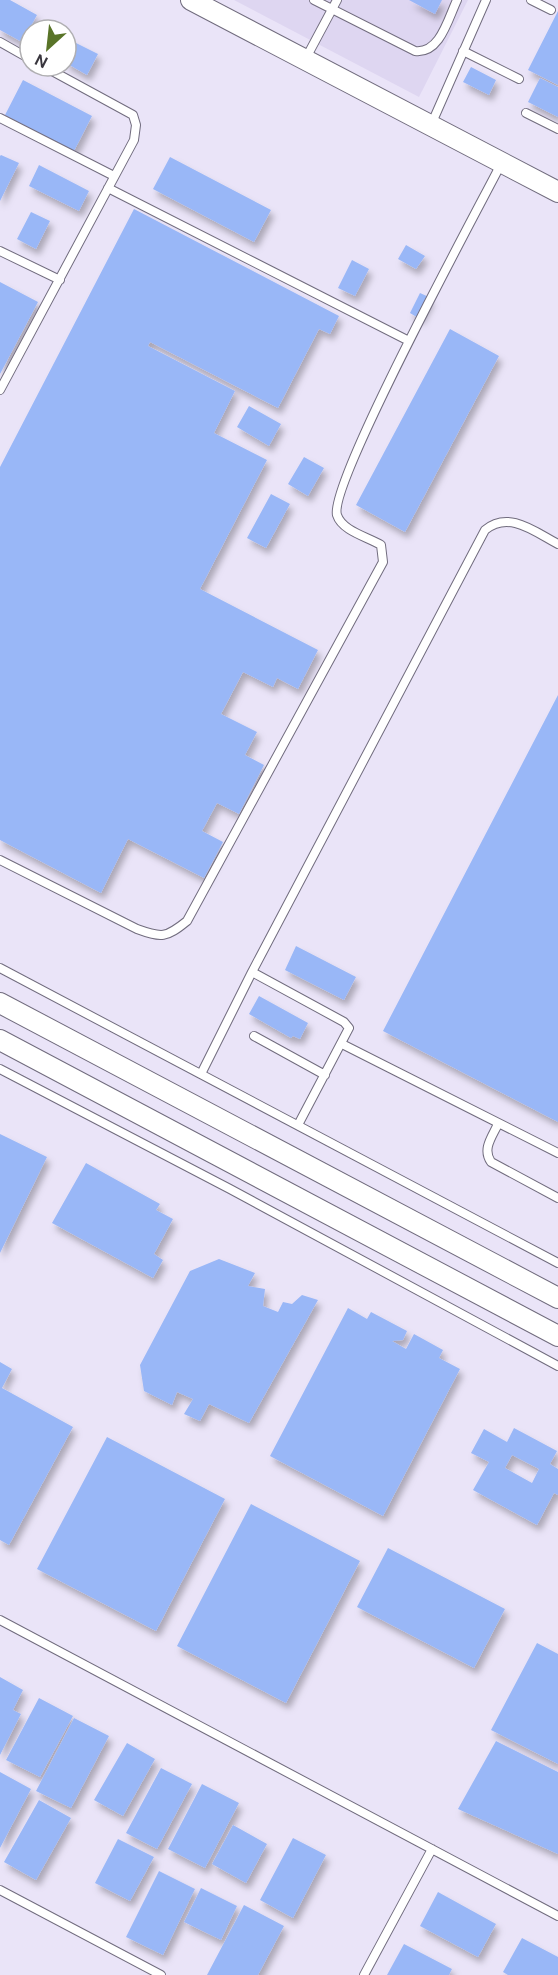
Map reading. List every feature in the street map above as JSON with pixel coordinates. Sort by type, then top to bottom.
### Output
[{"type":"street","points":[[191,0],[558,192]]},
{"type":"street","points":[[0,1003],[558,1298]]},
{"type":"street","points":[[0,1040],[558,1336]]},
{"type":"lane","points":[[314,0],[415,51],[422,52],[430,49],[437,41],[457,0]]},
{"type":"lane","points":[[305,60],[337,0]]},
{"type":"lane","points":[[430,125],[486,0]]},
{"type":"lane","points":[[531,0],[551,10]]},
{"type":"lane","points":[[0,42],[18,52]]},
{"type":"lane","points":[[464,51],[519,79]]},
{"type":"lane","points":[[0,390],[134,140],[136,125],[133,115],[65,78]]},
{"type":"lane","points":[[526,113],[558,129]]},
{"type":"lane","points":[[0,118],[114,177]]},
{"type":"lane","points":[[0,860],[137,929],[157,936],[172,932],[187,921],[383,562],[381,545],[346,527],[337,517],[336,508],[357,450],[409,341],[502,162]]},
{"type":"lane","points":[[108,188],[409,341]]},
{"type":"lane","points":[[0,251],[60,280]]},
{"type":"lane","points":[[201,1074],[252,972],[485,530],[494,522],[513,521],[558,544]]},
{"type":"lane","points":[[0,968],[558,1263]]},
{"type":"lane","points":[[252,972],[344,1022],[350,1028],[298,1125]]},
{"type":"lane","points":[[254,1036],[325,1075]]},
{"type":"lane","points":[[342,1044],[558,1153]]},
{"type":"lane","points":[[0,1070],[230,1189],[558,1366]]},
{"type":"lane","points":[[498,1124],[486,1149],[491,1162],[558,1198]]},
{"type":"lane","points":[[0,1620],[558,1916]]},
{"type":"lane","points":[[364,1975],[432,1849]]},
{"type":"lane","points":[[0,1890],[161,1975]]},
{"type":"shaded area","points":[[234,0],[468,0],[419,97]]},
{"type":"building","points":[[0,0],[10,0],[37,15],[35,18],[18,18],[18,40],[0,30]]},
{"type":"building","points":[[409,0],[442,0],[435,14]]},
{"type":"building","points":[[558,11],[558,85],[528,70]]},
{"type":"building","points":[[78,44],[98,54],[87,75],[78,70]]},
{"type":"building","points":[[471,67],[496,80],[489,95],[463,82]]},
{"type":"building","points":[[540,78],[558,87],[558,117],[528,102]]},
{"type":"building","points":[[23,80],[92,116],[74,151],[5,115]]},
{"type":"building","points":[[0,156],[19,163],[0,201]]},
{"type":"building","points":[[170,157],[271,210],[254,242],[153,189]]},
{"type":"building","points":[[39,165],[89,191],[79,211],[29,186]]},
{"type":"building","points":[[134,209],[339,316],[330,334],[319,329],[278,408],[150,342],[148,346],[235,391],[214,433],[267,460],[200,589],[318,650],[298,689],[277,678],[273,687],[243,672],[221,714],[257,732],[245,755],[264,765],[239,814],[217,803],[202,831],[223,842],[204,878],[128,839],[101,893],[0,840],[0,467]]},
{"type":"building","points":[[31,212],[50,221],[36,249],[17,239]]},
{"type":"building","points":[[406,245],[425,256],[416,269],[398,259]]},
{"type":"building","points":[[352,260],[369,269],[355,296],[338,288]]},
{"type":"building","points":[[0,282],[38,302],[0,374]]},
{"type":"building","points":[[420,293],[431,298],[420,319],[410,313]]},
{"type":"building","points":[[450,329],[499,356],[405,532],[356,505]]},
{"type":"building","points":[[249,406],[281,424],[269,446],[237,427]]},
{"type":"building","points":[[304,457],[324,468],[308,496],[288,484]]},
{"type":"building","points":[[271,494],[290,504],[266,548],[247,538]]},
{"type":"building","points":[[558,695],[558,1122],[383,1031]]},
{"type":"building","points":[[296,946],[356,977],[344,1000],[285,970]]},
{"type":"building","points":[[259,996],[308,1023],[300,1039],[293,1036],[291,1038],[249,1014]]},
{"type":"building","points":[[0,1134],[47,1157],[0,1253]]},
{"type":"building","points":[[86,1163],[160,1204],[156,1210],[173,1219],[154,1254],[163,1260],[153,1278],[52,1223]]},
{"type":"building","points":[[219,1259],[255,1273],[248,1286],[265,1289],[263,1306],[278,1312],[283,1302],[292,1304],[302,1295],[318,1300],[249,1423],[209,1404],[200,1421],[184,1414],[193,1399],[177,1392],[172,1405],[144,1391],[140,1365],[190,1271]]},
{"type":"building","points":[[348,1308],[367,1319],[371,1312],[407,1331],[403,1340],[392,1341],[406,1349],[414,1334],[443,1350],[439,1358],[460,1369],[383,1516],[270,1456]]},
{"type":"building","points":[[0,1362],[12,1369],[2,1388],[73,1427],[9,1545],[0,1540]]},
{"type":"building","points":[[514,1428],[557,1451],[550,1464],[558,1469],[558,1495],[554,1493],[537,1525],[473,1490],[489,1462],[471,1453],[484,1429],[507,1442]],"holes":[[[512,1455],[539,1469],[532,1483],[505,1468]]]},
{"type":"building","points":[[107,1437],[225,1499],[156,1631],[37,1569]]},
{"type":"building","points":[[251,1504],[360,1561],[286,1703],[177,1646]]},
{"type":"building","points":[[388,1548],[505,1609],[474,1668],[357,1607]]},
{"type":"building","points":[[537,1643],[558,1654],[558,1764],[491,1730]]},
{"type":"building","points":[[0,1677],[23,1690],[13,1710],[21,1714],[0,1755]]},
{"type":"building","points":[[39,1698],[73,1716],[40,1777],[6,1760]]},
{"type":"building","points":[[74,1718],[109,1736],[71,1808],[36,1791]]},
{"type":"building","points":[[496,1741],[558,1772],[558,1854],[458,1809]]},
{"type":"building","points":[[127,1743],[155,1759],[123,1816],[94,1800]]},
{"type":"building","points":[[161,1768],[192,1784],[157,1849],[126,1833]]},
{"type":"building","points":[[0,1772],[31,1789],[0,1848]]},
{"type":"building","points":[[202,1784],[239,1803],[205,1868],[168,1849]]},
{"type":"building","points":[[39,1800],[71,1818],[36,1880],[4,1862]]},
{"type":"building","points":[[233,1825],[267,1844],[246,1883],[212,1864]]},
{"type":"building","points":[[293,1838],[326,1855],[293,1918],[260,1900]]},
{"type":"building","points":[[118,1839],[154,1857],[130,1901],[95,1883]]},
{"type":"building","points":[[159,1871],[195,1889],[163,1955],[126,1937]]},
{"type":"building","points":[[201,1888],[237,1906],[221,1940],[184,1922]]},
{"type":"building","points":[[438,1892],[496,1924],[478,1957],[420,1926]]},
{"type":"building","points":[[244,1905],[284,1926],[258,1975],[207,1975]]},
{"type":"building","points":[[522,1938],[558,1957],[558,1975],[508,1975],[503,1972]]},
{"type":"building","points":[[404,1944],[452,1969],[449,1975],[387,1975]]}]
